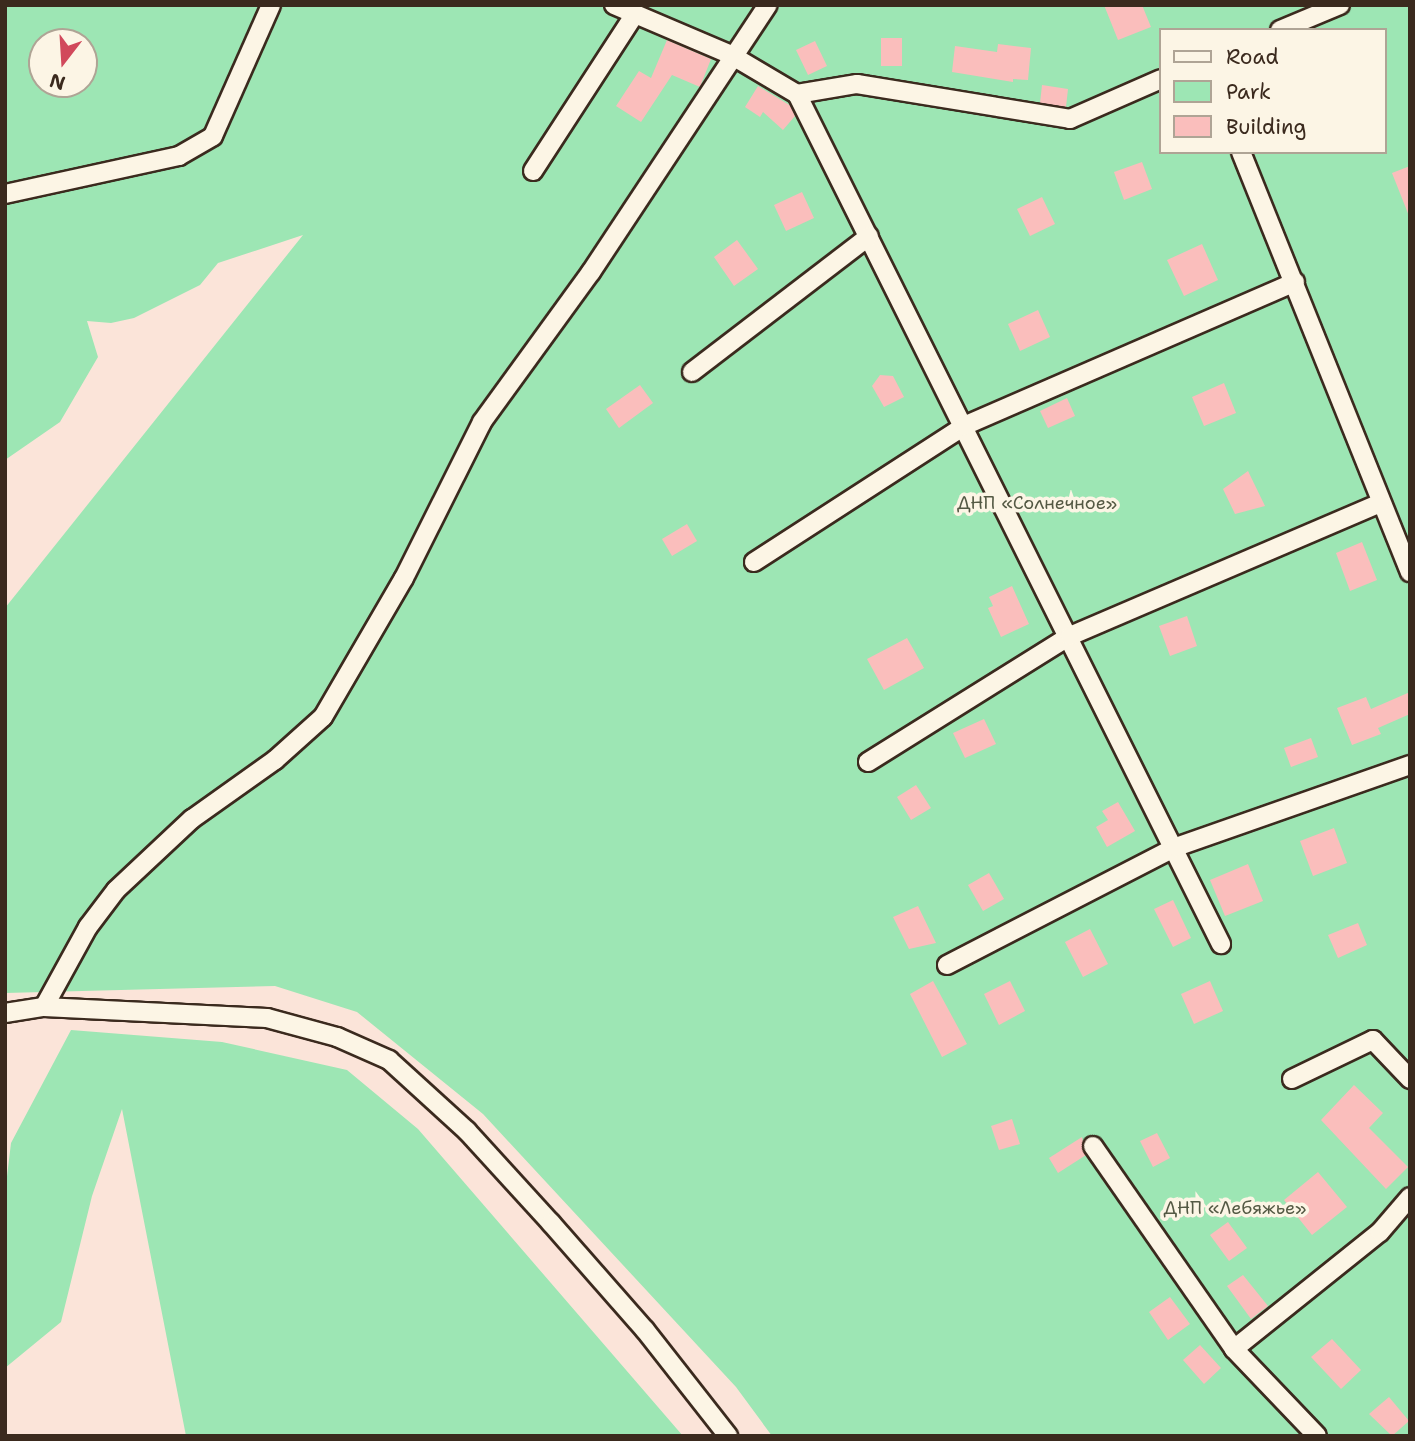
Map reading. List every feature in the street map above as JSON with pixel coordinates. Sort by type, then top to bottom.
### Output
[{"type":"street","points":[[5,194],[179,156],[213,136],[271,5]]},
{"type":"street","points":[[614,5],[731,55],[797,94],[1176,847],[1221,944]]},
{"type":"street","points":[[44,1007],[88,927],[116,890],[192,819],[275,760],[323,717],[404,578],[482,422],[591,272],[731,55],[768,5]]},
{"type":"street","points":[[1285,28],[1340,5]]},
{"type":"street","points":[[533,171],[635,14]]},
{"type":"street","points":[[797,94],[858,84],[1070,119],[1160,79]]},
{"type":"street","points":[[1242,154],[1410,572]]},
{"type":"street","points":[[692,372],[869,236]]},
{"type":"street","points":[[754,562],[964,426],[1295,282]]},
{"type":"street","points":[[869,762],[1070,636],[1380,503]]},
{"type":"street","points":[[947,965],[1176,847],[1410,765]]},
{"type":"street","points":[[5,1013],[44,1007],[267,1018],[337,1037],[389,1060],[467,1131],[551,1223],[645,1330],[728,1436]]},
{"type":"street","points":[[1292,1079],[1373,1040],[1410,1079]]},
{"type":"street","points":[[1093,1146],[1234,1349],[1317,1436]]},
{"type":"street","points":[[1234,1349],[1380,1232],[1410,1197]]},
{"type":"green space","points":[[5,5],[1410,5],[1410,1436],[772,1436],[736,1387],[483,1114],[357,1012],[275,986],[5,993],[5,608],[303,235],[218,263],[200,285],[134,318],[111,323],[87,321],[98,357],[60,422],[5,460]]},
{"type":"green space","points":[[71,1030],[222,1042],[347,1070],[418,1129],[683,1436],[186,1436],[122,1109],[92,1196],[61,1322],[5,1368],[5,1193],[11,1143]]},
{"type":"building","points":[[1104,5],[1142,5],[1151,27],[1118,40]]},
{"type":"building","points":[[881,38],[902,38],[902,66],[881,66]]},
{"type":"building","points":[[667,40],[711,59],[700,87],[672,75],[641,122],[616,106],[639,71],[651,78]]},
{"type":"building","points":[[815,41],[827,66],[808,75],[796,50]]},
{"type":"building","points":[[998,44],[1031,48],[1028,80],[1013,79],[1013,82],[952,72],[955,46],[997,52]]},
{"type":"building","points":[[1042,85],[1068,89],[1066,107],[1040,103]]},
{"type":"building","points":[[758,86],[791,106],[795,116],[783,130],[763,112],[760,117],[745,107]]},
{"type":"building","points":[[1142,162],[1152,189],[1124,200],[1114,172]]},
{"type":"building","points":[[1410,166],[1410,216],[1409,216],[1392,173]]},
{"type":"building","points":[[802,192],[814,218],[786,231],[774,205]]},
{"type":"building","points":[[1042,197],[1055,224],[1030,236],[1017,209]]},
{"type":"building","points":[[737,240],[758,269],[734,286],[714,257]]},
{"type":"building","points":[[1202,244],[1218,280],[1184,296],[1167,260]]},
{"type":"building","points":[[1038,310],[1050,337],[1020,351],[1008,324]]},
{"type":"building","points":[[880,375],[893,376],[904,397],[884,407],[872,386]]},
{"type":"building","points":[[1224,383],[1236,413],[1204,426],[1192,397]]},
{"type":"building","points":[[640,385],[653,403],[619,428],[606,409]]},
{"type":"building","points":[[1067,398],[1075,416],[1048,428],[1040,411]]},
{"type":"building","points":[[1248,471],[1265,506],[1235,514],[1223,489]]},
{"type":"building","points":[[687,524],[697,541],[672,556],[662,539]]},
{"type":"building","points":[[1362,542],[1377,580],[1350,591],[1336,553]]},
{"type":"building","points":[[1012,586],[1029,624],[1001,637],[988,608],[993,606],[989,597]]},
{"type":"building","points":[[1187,616],[1197,646],[1170,656],[1159,626]]},
{"type":"building","points":[[907,638],[924,668],[884,690],[867,659]]},
{"type":"building","points":[[1410,692],[1410,714],[1378,728],[1381,734],[1352,745],[1337,708],[1366,697],[1371,709]]},
{"type":"building","points":[[984,719],[996,744],[965,758],[953,733]]},
{"type":"building","points":[[1311,738],[1318,757],[1291,767],[1284,748]]},
{"type":"building","points":[[916,785],[931,808],[911,820],[897,797]]},
{"type":"building","points":[[1118,802],[1135,831],[1107,847],[1096,827],[1108,820],[1102,811]]},
{"type":"building","points":[[1334,828],[1347,863],[1313,876],[1300,841]]},
{"type":"building","points":[[1248,864],[1263,901],[1225,916],[1210,880]]},
{"type":"building","points":[[989,873],[1004,899],[983,911],[968,885]]},
{"type":"building","points":[[1173,900],[1191,938],[1173,947],[1154,909]]},
{"type":"building","points":[[918,906],[936,943],[909,949],[893,917]]},
{"type":"building","points":[[1358,923],[1367,945],[1338,958],[1328,935]]},
{"type":"building","points":[[1090,929],[1108,964],[1083,977],[1065,942]]},
{"type":"building","points":[[933,981],[967,1044],[942,1057],[910,994]]},
{"type":"building","points":[[1010,981],[1025,1011],[999,1025],[984,994]]},
{"type":"building","points":[[1210,981],[1223,1011],[1194,1024],[1181,994]]},
{"type":"building","points":[[1354,1085],[1383,1113],[1369,1128],[1408,1167],[1386,1189],[1321,1120]]},
{"type":"building","points":[[1012,1119],[1020,1144],[999,1150],[991,1126]]},
{"type":"building","points":[[1157,1133],[1170,1158],[1153,1167],[1140,1141]]},
{"type":"building","points":[[1082,1137],[1086,1155],[1058,1173],[1049,1158]]},
{"type":"building","points":[[1318,1172],[1347,1207],[1312,1235],[1284,1200]]},
{"type":"building","points":[[1228,1222],[1247,1248],[1229,1261],[1210,1235]]},
{"type":"building","points":[[1243,1275],[1268,1306],[1251,1319],[1227,1286]]},
{"type":"building","points":[[1170,1297],[1190,1324],[1168,1340],[1149,1312]]},
{"type":"building","points":[[1332,1339],[1361,1370],[1341,1389],[1311,1357]]},
{"type":"building","points":[[1200,1345],[1221,1368],[1204,1384],[1183,1360]]},
{"type":"building","points":[[1389,1397],[1409,1421],[1392,1436],[1369,1414]]},
{"type":"park label","name":"ДНП «Солнечное»","points":[[1037,503]]},
{"type":"park label","name":"ДНП «Лебяжье»","points":[[1235,1208]]}]
